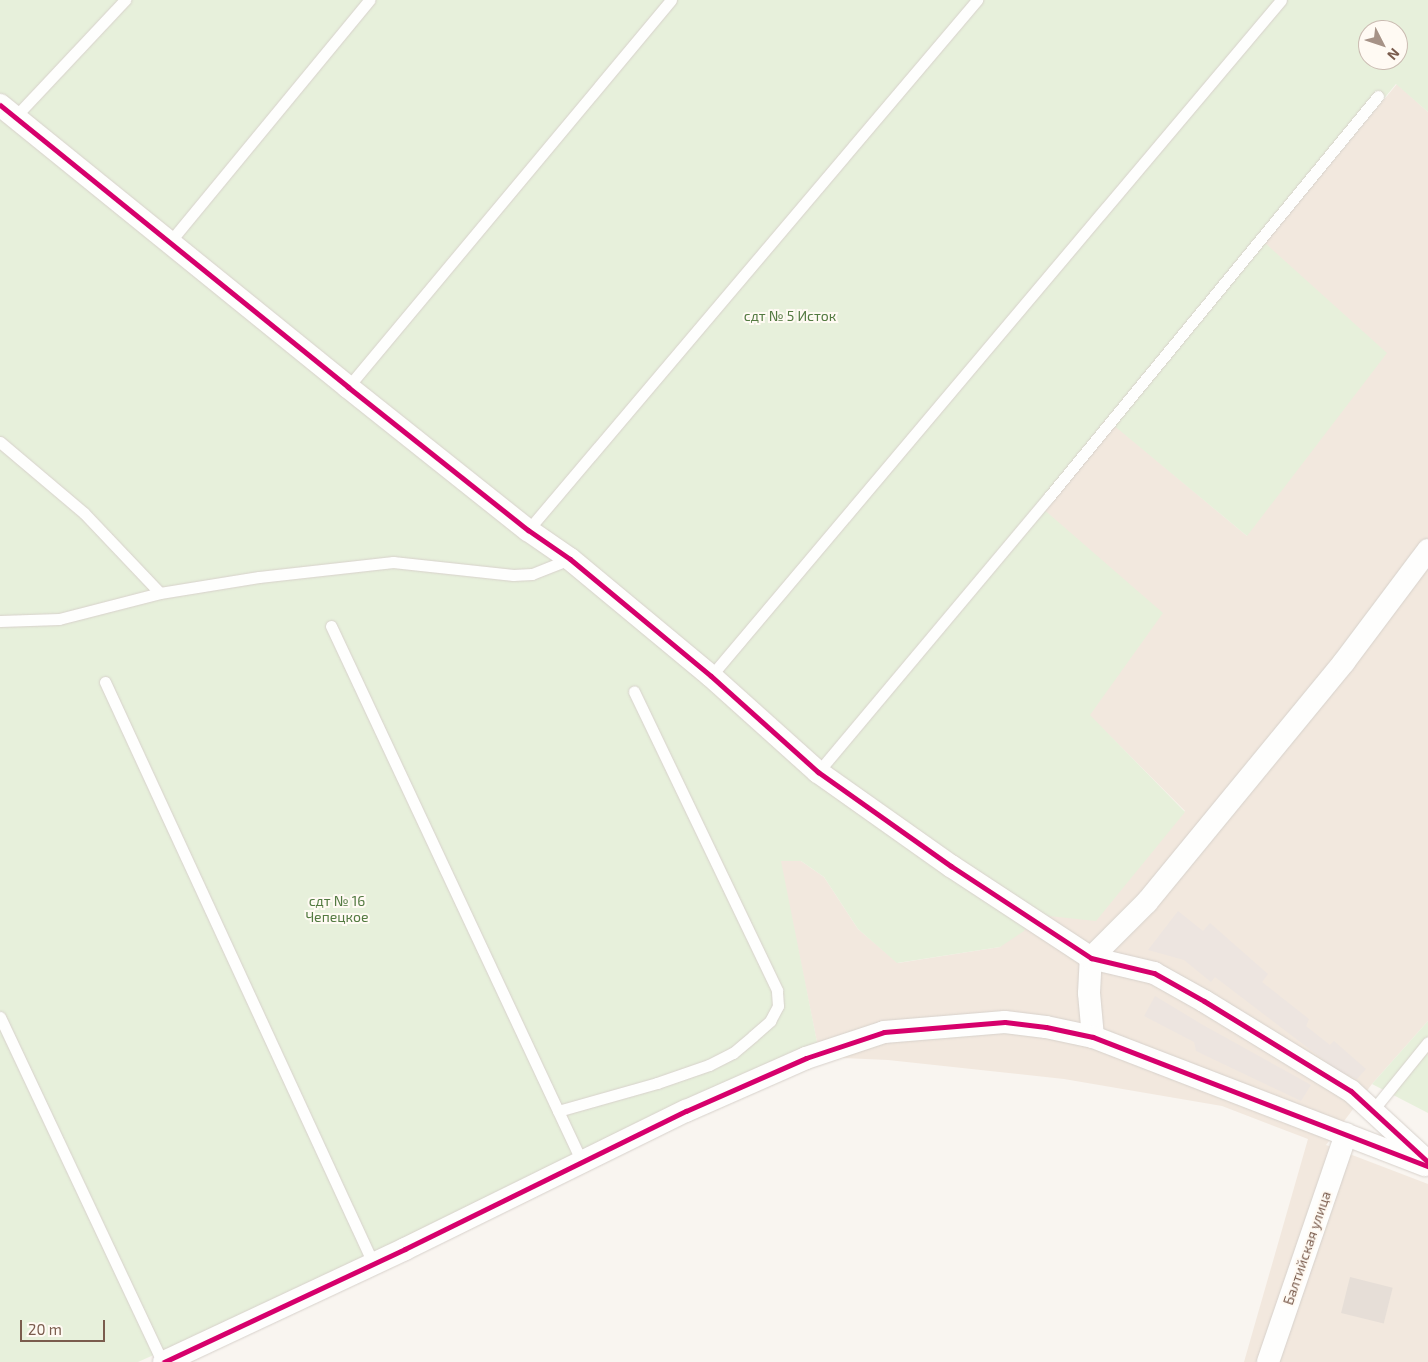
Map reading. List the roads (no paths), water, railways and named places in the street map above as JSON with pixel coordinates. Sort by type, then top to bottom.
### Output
[{"type":"street","points":[[8,111],[348,387],[528,530],[570,559],[712,676],[818,772],[951,866],[1091,958],[1154,973],[1204,1001],[1351,1091],[1428,1162]]},
{"type":"street","points":[[1092,1038],[1089,993],[1091,958],[1147,902],[1344,662],[1428,550]]},
{"type":"street","points":[[163,1362],[373,1263],[686,1111],[806,1058],[884,1032],[1005,1022],[1046,1027],[1092,1038],[1428,1166]]},
{"type":"street","name":"Балтийская улица","points":[[1268,1362],[1346,1134]]},
{"type":"lane","points":[[8,111],[124,0]]},
{"type":"lane","points":[[169,243],[369,0]]},
{"type":"lane","points":[[348,387],[671,0]]},
{"type":"lane","points":[[528,530],[977,0]]},
{"type":"lane","points":[[712,676],[1281,0]]},
{"type":"lane","points":[[818,772],[1048,498],[1378,96]]},
{"type":"lane","points":[[0,442],[84,513],[160,593]]},
{"type":"lane","points":[[0,621],[59,619],[160,593],[259,577],[393,562],[513,575],[532,574],[570,559]]},
{"type":"lane","points":[[331,626],[582,1162]]},
{"type":"lane","points":[[105,682],[373,1263]]},
{"type":"lane","points":[[558,1110],[657,1083],[709,1065],[732,1053],[753,1036],[770,1021],[778,1006],[777,990],[634,690]]},
{"type":"lane","points":[[0,1017],[163,1362]]},
{"type":"lane","points":[[1373,1110],[1428,1042]]},
{"type":"park label","name":"сдт № 5 Исток","points":[[790,316]]},
{"type":"park label","name":"сдт № 16 Чепецкое","points":[[337,910]]}]
